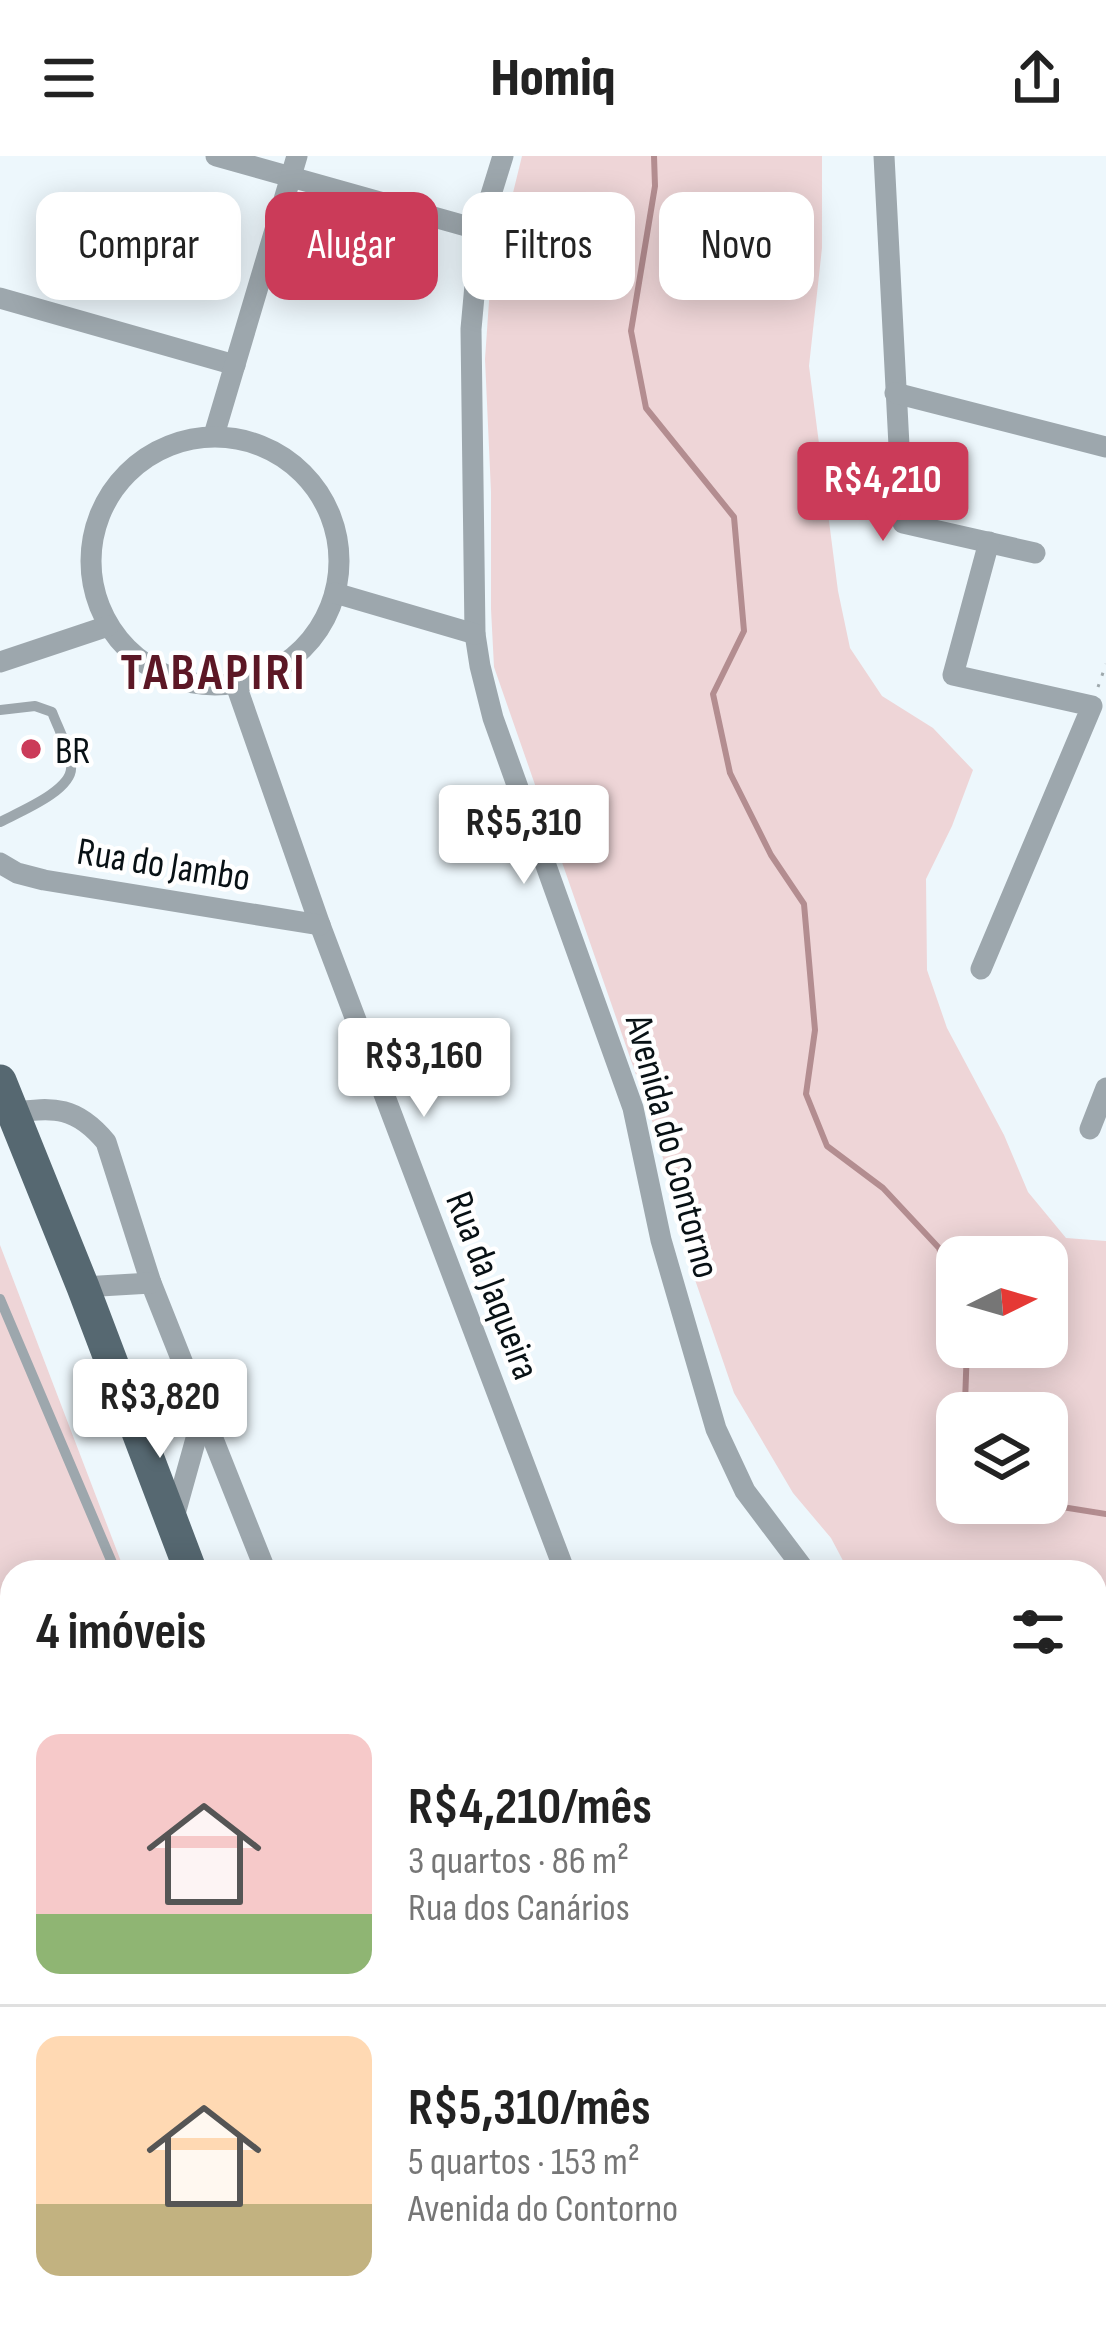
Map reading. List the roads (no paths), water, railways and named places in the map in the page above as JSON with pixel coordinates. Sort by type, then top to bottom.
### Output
[{"type":"main road","points":[[6,1097],[187,1560]]},
{"type":"street","points":[[216,156],[294,167],[462,224]]},
{"type":"street","name":"Avenida do Contorno","points":[[491,192],[503,156]]},
{"type":"street","points":[[884,156],[903,523],[1035,553]]},
{"type":"street","points":[[214,435],[294,167]]},
{"type":"street","points":[[0,298],[235,365]]},
{"type":"street","name":"Avenida do Contorno","points":[[473,300],[479,666],[633,1108],[661,1240],[716,1429],[745,1491],[798,1560]]},
{"type":"street","points":[[895,393],[1106,447]]},
{"type":"street","points":[[214,435],[251,440],[285,457],[313,483],[332,517],[340,554],[335,592],[322,626],[299,653],[270,674],[236,685],[199,686],[163,675],[132,655],[108,626],[92,585],[91,541],[105,500],[133,465],[170,442],[214,435]]},
{"type":"street","points":[[981,969],[1091,706],[953,675],[989,542]]},
{"type":"street","points":[[335,592],[475,634]]},
{"type":"street","points":[[0,662],[108,626]]},
{"type":"street","name":"Rua da Jaqueira","points":[[236,685],[320,925],[560,1560]]},
{"type":"street","name":"Rua do Jambo","points":[[0,863],[44,880],[320,925]]},
{"type":"street","points":[[1090,1130],[1106,1088]]},
{"type":"street","points":[[6,1097],[67,1112],[90,1123],[106,1142],[151,1283],[261,1560]]},
{"type":"street","points":[[83,1287],[151,1283]]},
{"type":"street","points":[[172,1521],[202,1418]]},
{"type":"lane","points":[[0,710],[35,706],[52,712],[71,775],[62,787],[0,822]]},
{"type":"lane","points":[[0,1299],[111,1560]]},
{"type":"waterway","points":[[654,156],[655,186],[631,331],[646,408],[734,517],[744,631],[713,694],[730,773],[771,855],[804,904],[815,1030],[806,1094],[827,1146],[883,1188],[936,1245]]},
{"type":"waterway","points":[[965,1392],[966,1368]]},
{"type":"waterway","points":[[1068,1508],[1106,1514]]},
{"type":"place","name":"BR","points":[[31,749]]},
{"type":"district","name":"TABAPIRI","points":[[214,671]]}]
